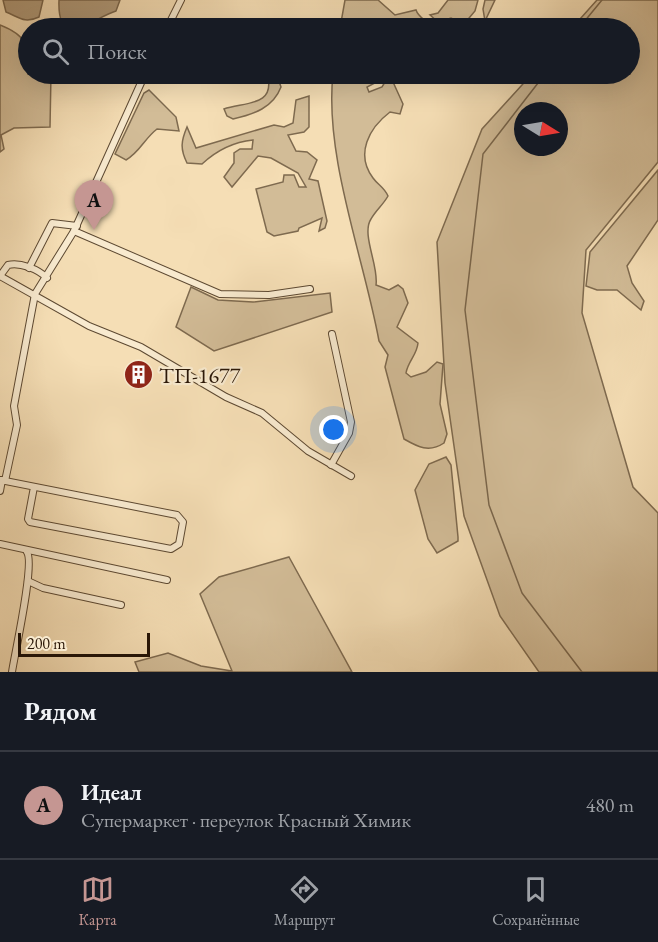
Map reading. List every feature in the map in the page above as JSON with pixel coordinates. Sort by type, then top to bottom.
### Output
[{"type":"street","points":[[172,18],[181,0]]},
{"type":"street","points":[[0,491],[16,425],[14,406],[34,294],[47,278],[75,229],[141,84]]},
{"type":"street","points":[[29,268],[51,224],[75,229],[220,294],[269,295],[310,289]]},
{"type":"street","points":[[47,278],[29,268],[10,264],[0,276],[89,326],[141,347],[226,397],[262,413],[308,451],[351,476]]},
{"type":"street","points":[[331,465],[349,433],[351,422],[332,334]]},
{"type":"street","points":[[2,480],[181,518],[178,544],[175,548],[30,522],[28,519],[34,487]]},
{"type":"street","points":[[0,544],[27,552],[167,579]]},
{"type":"street","points":[[12,672],[28,581],[30,560],[27,552]]},
{"type":"street","points":[[28,581],[44,588],[122,605]]},
{"type":"shaded area","points":[[3,0],[43,0],[39,17],[20,18],[6,12]]},
{"type":"shaded area","points":[[59,0],[120,0],[116,11],[100,18],[61,18]]},
{"type":"shaded area","points":[[345,0],[378,0],[395,15],[416,10],[422,18],[342,18]]},
{"type":"shaded area","points":[[448,0],[478,0],[475,11],[469,18],[433,18],[430,15],[438,13]]},
{"type":"shaded area","points":[[485,0],[495,0],[486,18],[484,18]]},
{"type":"shaded area","points":[[597,0],[658,0],[658,162],[586,250],[582,313],[633,487],[658,513],[658,672],[539,672],[500,616],[464,516],[445,383],[437,242],[482,129],[523,84],[640,84],[640,18],[581,18]]},
{"type":"shaded area","points":[[0,25],[18,35],[18,84],[51,84],[50,127],[14,128],[1,135],[4,149],[0,152]]},
{"type":"shaded area","points":[[280,84],[281,87],[268,105],[248,115],[233,119],[227,116],[224,109],[249,104],[263,98],[269,85]]},
{"type":"shaded area","points":[[333,84],[373,84],[367,87],[369,92],[384,84],[394,84],[403,104],[400,114],[390,112],[383,118],[367,142],[365,160],[368,169],[388,196],[371,219],[368,233],[376,285],[389,290],[398,285],[403,289],[408,303],[397,327],[418,343],[406,373],[411,377],[426,372],[437,362],[443,364],[440,404],[447,434],[444,443],[433,448],[419,446],[404,439],[385,367],[388,355],[379,341],[347,208],[334,139]]},
{"type":"shaded area","points":[[149,90],[176,117],[179,131],[157,129],[126,160],[115,154],[144,93]]},
{"type":"shaded area","points":[[309,96],[309,127],[304,132],[288,135],[296,151],[307,152],[317,160],[309,179],[318,181],[327,221],[325,228],[319,231],[322,218],[299,228],[298,231],[274,236],[267,232],[256,189],[283,182],[284,175],[294,175],[299,187],[306,187],[298,173],[271,158],[258,156],[232,187],[224,177],[234,163],[234,153],[240,149],[252,149],[253,140],[226,148],[202,164],[187,163],[182,149],[183,137],[187,127],[196,148],[274,125],[284,127],[293,123],[296,100]]},
{"type":"shaded area","points":[[658,170],[658,220],[627,266],[632,283],[644,301],[641,310],[617,290],[597,290],[586,286],[590,252]]},
{"type":"shaded area","points":[[191,287],[218,300],[253,302],[330,293],[332,312],[214,351],[176,327]]},
{"type":"shaded area","points":[[446,457],[451,465],[458,541],[437,553],[428,539],[415,490],[429,464]]},
{"type":"shaded area","points":[[289,557],[352,672],[139,672],[135,662],[168,653],[201,666],[232,671],[200,594],[219,577]]},
{"type":"waterway","points":[[587,18],[602,0]]},
{"type":"waterway","points":[[537,84],[483,154],[465,310],[489,505],[522,593],[582,672]]},
{"type":"place","name":"Идеал","points":[[94,230]]},
{"type":"place","name":"ТП-1677","points":[[138,375]]}]
